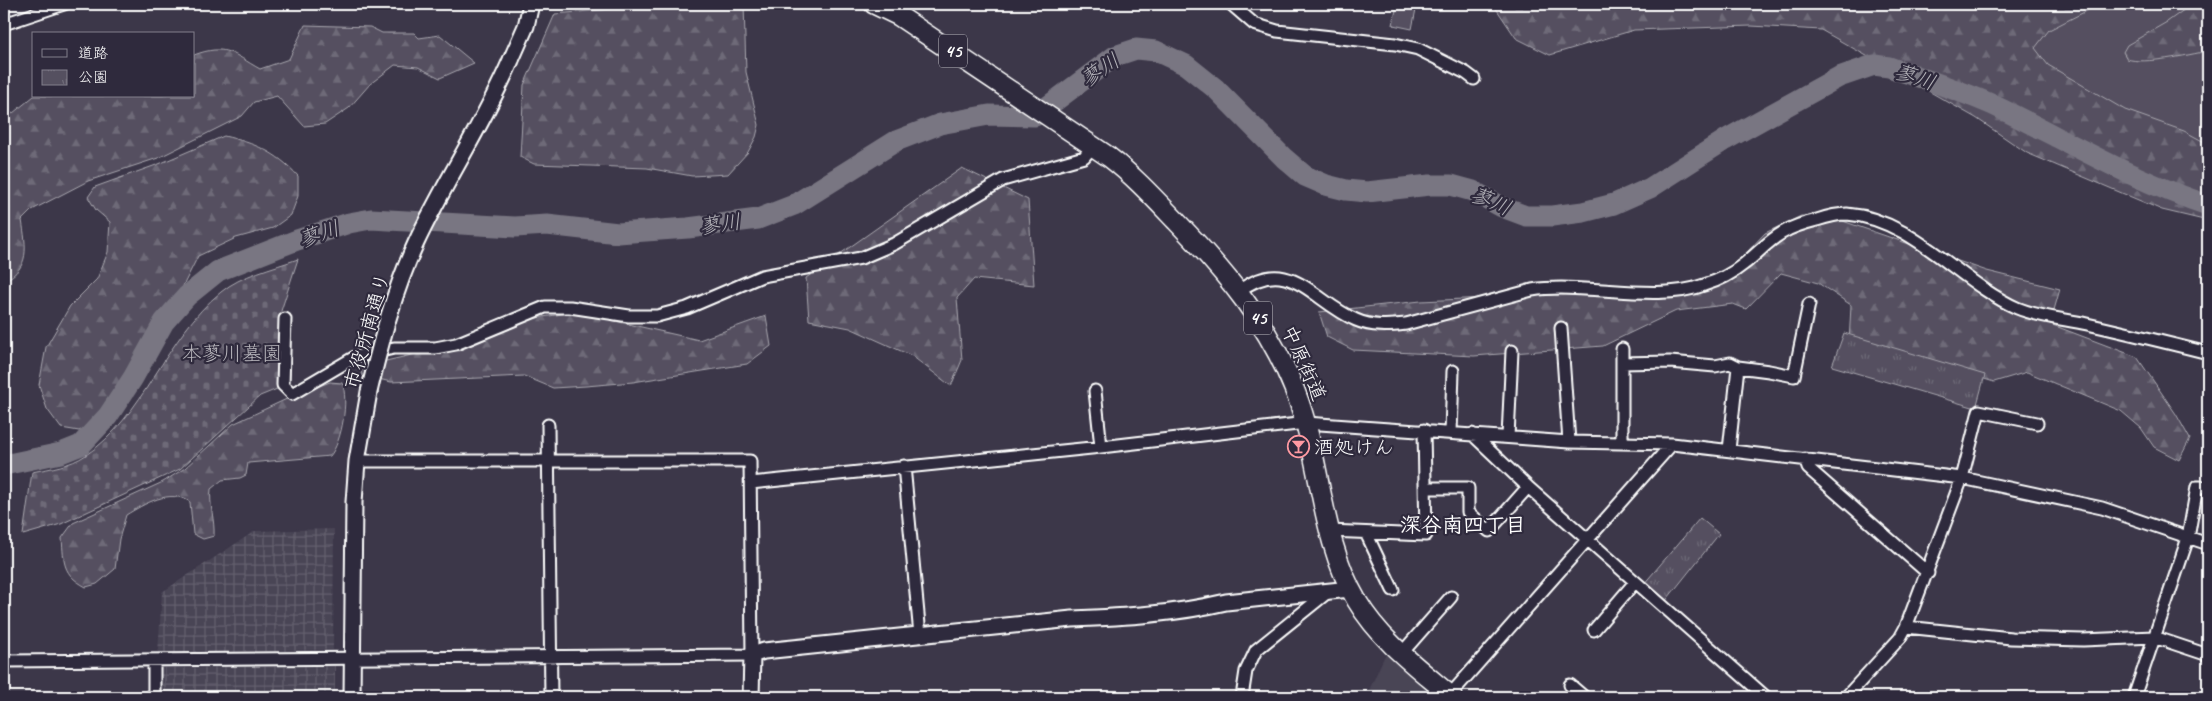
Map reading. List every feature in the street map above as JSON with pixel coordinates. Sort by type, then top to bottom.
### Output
[{"type":"main road","name":"中原街道","points":[[874,4],[899,16],[1094,145],[1138,181],[1239,291],[1257,316],[1280,358],[1306,423],[1329,531],[1339,564],[1350,589],[1370,621],[1401,654],[1451,696]]},
{"type":"street","points":[[4,24],[64,4]]},
{"type":"street","name":"市役所南通り","points":[[352,697],[352,541],[357,461],[381,338],[405,269],[428,218],[493,99],[526,26],[531,4]]},
{"type":"street","points":[[1231,4],[1254,24],[1277,31],[1352,41],[1395,44],[1418,49],[1466,73],[1474,80]]},
{"type":"street","points":[[285,319],[283,386],[292,394],[355,357],[394,348],[435,348],[456,344],[545,307],[570,307],[629,316],[657,316],[687,308],[762,276],[861,258],[894,244],[1003,180],[1084,157],[1094,145]]},
{"type":"street","points":[[1239,291],[1262,278],[1284,277],[1303,286],[1356,320],[1390,326],[1547,288],[1567,286],[1653,292],[1678,291],[1703,286],[1724,276],[1744,264],[1781,234],[1798,225],[1844,214],[1866,216],[1890,225],[1926,248],[1977,286],[2019,308],[2208,352]]},
{"type":"street","points":[[1622,363],[1670,362],[1714,366],[1730,363],[1738,367],[1794,376],[1809,304]]},
{"type":"street","points":[[1561,328],[1569,442]]},
{"type":"street","points":[[1622,349],[1622,443]]},
{"type":"street","points":[[1508,437],[1512,351]]},
{"type":"street","points":[[1730,450],[1738,367]]},
{"type":"street","points":[[1451,432],[1454,371]]},
{"type":"street","points":[[1095,391],[1102,447]]},
{"type":"street","points":[[1846,697],[1900,638],[1906,627],[1928,574],[1962,478],[1979,411],[2037,423]]},
{"type":"street","points":[[751,483],[1102,447],[1306,423],[1424,430],[1569,442],[1672,444],[1962,478],[2102,508],[2208,544]]},
{"type":"street","points":[[548,425],[550,697]]},
{"type":"street","points":[[1329,531],[1426,535],[1424,430]]},
{"type":"street","points":[[1472,434],[1528,487],[1766,697]]},
{"type":"street","points":[[1451,696],[1672,444]]},
{"type":"street","points":[[1805,459],[1808,468],[1928,574]]},
{"type":"street","points":[[357,461],[750,461],[751,697]]},
{"type":"street","points":[[904,466],[920,635]]},
{"type":"street","points":[[1426,488],[1468,488],[1468,512],[1490,531],[1528,487]]},
{"type":"street","points":[[2134,697],[2188,538],[2197,488],[2208,487]]},
{"type":"street","points":[[1366,533],[1393,590]]},
{"type":"street","points":[[1594,630],[1635,582]]},
{"type":"street","points":[[4,661],[752,655],[764,652],[1072,619],[1119,617],[1226,602],[1350,589]]},
{"type":"street","points":[[1242,697],[1246,671],[1256,650],[1328,592]]},
{"type":"street","points":[[1401,654],[1451,597]]},
{"type":"street","points":[[1906,627],[2011,638],[2083,640],[2154,637],[2208,655]]},
{"type":"street","points":[[154,661],[154,697]]},
{"type":"shaded area","points":[[334,529],[333,650],[158,653],[162,592],[255,531]]},
{"type":"shaded area","points":[[1389,652],[1440,697],[1366,697],[1384,657]]},
{"type":"shaded area","points":[[335,666],[335,697],[159,697],[159,668]]},
{"type":"green space","points":[[621,4],[744,4],[746,72],[759,125],[756,137],[748,152],[728,174],[692,176],[647,168],[534,164],[520,157],[524,85],[555,14],[612,9]]},
{"type":"green space","points":[[1397,4],[1417,4],[1412,29],[1393,25]]},
{"type":"green space","points":[[1493,4],[2100,4],[2049,30],[2035,48],[2048,65],[2125,110],[2184,131],[2208,144],[2208,221],[2162,210],[2027,153],[1976,118],[1821,30],[1751,26],[1634,30],[1550,55],[1516,38]]},
{"type":"green space","points":[[2066,4],[2208,4],[2208,192],[1958,75]]},
{"type":"green space","points":[[2192,4],[2208,4],[2208,51],[2155,60],[2135,61],[2127,59],[2123,52],[2127,45],[2167,22]]},
{"type":"green space","points":[[305,25],[370,27],[382,33],[414,33],[419,38],[440,35],[474,63],[440,78],[418,67],[395,65],[370,84],[349,108],[325,124],[304,126],[277,96],[254,102],[242,116],[158,158],[88,181],[32,210],[22,220],[25,239],[23,263],[13,275],[4,281],[4,117],[13,113],[32,98],[195,98],[195,55],[214,50],[229,52],[260,69],[289,59]]},
{"type":"green space","points":[[224,136],[255,145],[282,161],[298,176],[298,196],[291,215],[273,228],[236,238],[198,256],[162,328],[120,395],[97,422],[79,431],[61,428],[47,409],[39,385],[46,347],[70,306],[97,279],[108,252],[110,222],[96,210],[88,197],[95,187],[159,164]]},
{"type":"green space","points":[[962,168],[1028,200],[1034,285],[974,279],[957,298],[962,360],[951,386],[912,356],[850,328],[809,320],[806,278]]},
{"type":"green space","points":[[1801,216],[1834,218],[1987,271],[2060,289],[2050,324],[2137,357],[2176,414],[2190,439],[2179,460],[2154,447],[2141,428],[2121,411],[2027,372],[1994,382],[1936,364],[1849,343],[1851,305],[1818,283],[1781,273],[1746,309],[1733,304],[1676,311],[1603,346],[1474,356],[1353,350],[1327,337],[1319,312],[1421,301],[1676,289],[1732,268],[1765,233]]},
{"type":"green space","name":"本蓼川墓園","points":[[298,259],[279,317],[284,326],[282,387],[260,396],[180,469],[61,524],[23,535],[32,472],[73,462],[86,455],[106,439],[139,399],[185,331],[202,310],[221,292],[248,276]]},
{"type":"green space","points":[[575,312],[699,340],[766,316],[771,346],[747,364],[633,382],[586,386],[553,388],[524,376],[391,382],[362,375],[360,367],[429,351],[530,319]]},
{"type":"green space","points":[[1844,333],[1985,375],[1976,408],[1832,366]]},
{"type":"green space","points":[[330,382],[342,383],[345,399],[341,431],[330,456],[248,463],[246,475],[240,478],[222,480],[211,489],[214,536],[203,539],[193,534],[190,502],[182,498],[166,497],[149,502],[126,515],[119,539],[115,569],[97,584],[86,587],[68,572],[64,561],[62,538],[73,523],[163,482],[185,468],[233,424],[291,397]]},
{"type":"green space","points":[[1700,518],[1719,534],[1664,603],[1643,585]]},
{"type":"waterway","name":"蓼川","points":[[4,465],[61,453],[81,445],[108,416],[133,378],[164,322],[187,296],[218,271],[297,240],[349,223],[371,219],[515,227],[547,225],[618,233],[688,228],[758,219],[794,205],[896,141],[940,124],[989,115],[1035,116],[1115,56],[1136,49],[1156,51],[1186,65],[1216,89],[1284,158],[1305,176],[1326,185],[1346,190],[1367,192],[1430,185],[1451,185],[1473,191],[1502,207],[1526,216],[1552,216],[1583,212],[1614,204],[1650,188],[1725,140],[1839,77],[1874,65],[1889,67],[1993,105],[2126,172],[2208,205]]},
{"type":"place","name":"酒処けん","points":[[1298,447]]},
{"type":"district","name":"深谷南四丁目","points":[[1463,525]]}]
